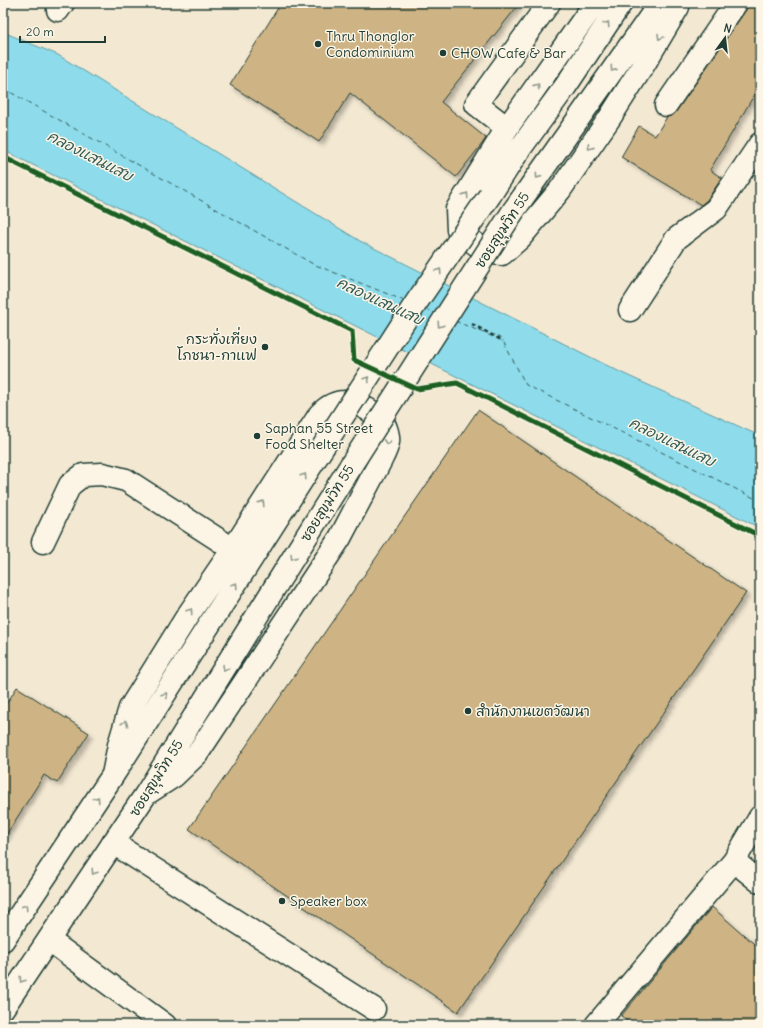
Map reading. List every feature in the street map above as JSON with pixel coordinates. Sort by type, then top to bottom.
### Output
[{"type":"main road","points":[[507,128],[476,104],[549,3]]},
{"type":"main road","points":[[595,3],[507,128],[456,209],[458,230],[476,245],[492,253],[502,254],[520,238],[560,190],[609,120],[678,7],[678,3]]},
{"type":"main road","name":"ซอยสุขุมวิท 55","points":[[3,940],[114,775],[416,303],[519,150],[565,88],[621,3]]},
{"type":"main road","name":"ซอยสุขุมวิท 55","points":[[3,1008],[146,794],[351,465],[514,210],[660,3]]},
{"type":"main road","points":[[666,106],[736,3]]},
{"type":"main road","points":[[630,310],[676,239],[716,209],[760,144]]},
{"type":"main road","points":[[114,775],[119,745],[130,708],[186,618],[320,414],[327,407],[336,403],[344,402],[351,402],[374,413],[383,421],[386,429],[388,441],[386,450],[340,538],[196,754],[174,776],[146,794]]},
{"type":"main road","points":[[43,542],[70,485],[83,475],[102,474],[126,480],[232,548]]},
{"type":"main road","points":[[596,1025],[734,861],[760,817]]},
{"type":"main road","points":[[113,843],[374,1009]]},
{"type":"main road","points":[[734,861],[760,882]]},
{"type":"main road","points":[[49,940],[165,1025]]},
{"type":"path","points":[[449,312],[503,341]]},
{"type":"water","name":"คลองแสนแสบ","points":[[3,32],[58,55],[360,241],[622,373],[760,436],[760,528],[3,150]]},
{"type":"building","points":[[281,3],[520,3],[441,102],[486,138],[456,177],[350,93],[319,142],[230,85]]},
{"type":"building","points":[[748,3],[760,3],[760,85],[710,170],[722,178],[707,200],[701,205],[621,157],[639,126],[655,136],[667,117],[672,116],[676,112],[746,10]]},
{"type":"building","name":"สำนักงานเขตวัฒนา","points":[[478,410],[746,593],[458,1012],[189,829]]},
{"type":"building","points":[[17,687],[89,733],[57,783],[44,775],[3,840],[3,709]]},
{"type":"building","points":[[712,907],[760,949],[760,1025],[633,1025],[621,1016]]},
{"type":"ferry route","points":[[3,88],[313,264],[405,301]]},
{"type":"ferry route","points":[[425,309],[435,313]]},
{"type":"ferry route","points":[[455,321],[503,341],[526,385],[760,501]]},
{"type":"cycle path","points":[[3,157],[352,331],[354,360],[417,389],[457,383],[760,536]]},
{"type":"place","name":"Thru Thonglor Condominium","points":[[318,44]]},
{"type":"place","name":"CHOW Cafe & Bar","points":[[443,53]]},
{"type":"place","name":"กระทั่งเที่ยง โภชนา-กาแฟ","points":[[265,347]]},
{"type":"place","name":"Saphan 55 Street Food Shelter","points":[[257,436]]},
{"type":"place","name":"สำนักงานเขตวัฒนา","points":[[468,711]]},
{"type":"place","name":"Speaker box","points":[[282,901]]}]
